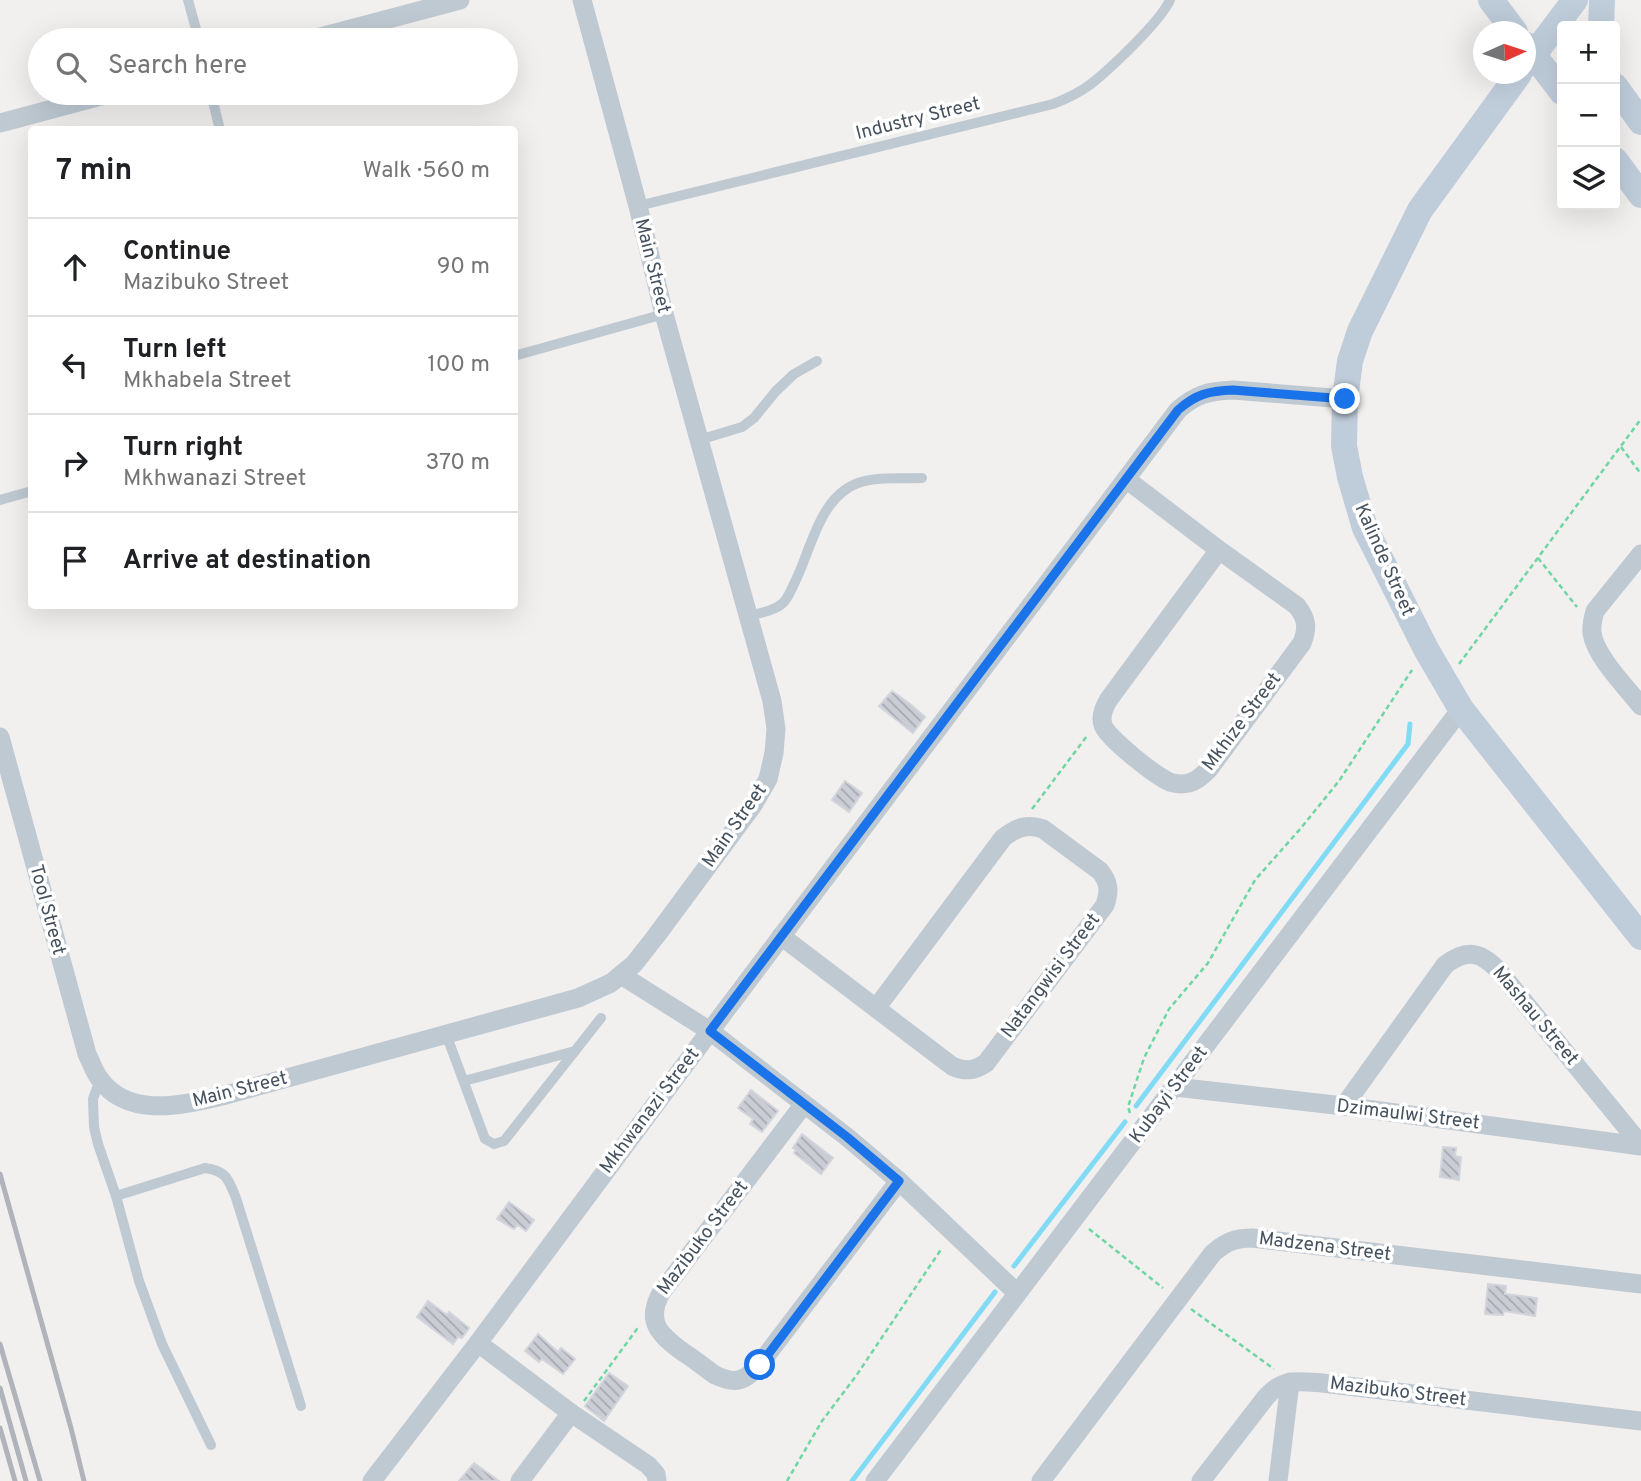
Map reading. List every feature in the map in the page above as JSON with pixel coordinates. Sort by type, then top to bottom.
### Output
[{"type":"street","points":[[354,28],[460,0]]},
{"type":"street","name":"Main Street","points":[[100,1080],[118,1096],[140,1104],[162,1107],[186,1104],[222,1097],[596,991],[611,983],[634,964],[753,805],[768,779],[776,729],[772,701],[664,314],[638,206],[582,0]]},
{"type":"street","points":[[1491,0],[1507,21]]},
{"type":"street","points":[[1601,21],[1602,0]]},
{"type":"street","name":"Kalinde Street","points":[[1536,47],[1567,10]]},
{"type":"street","points":[[1536,68],[1557,87]]},
{"type":"street","name":"Kalinde Street","points":[[1509,84],[1420,210],[1360,331],[1350,361],[1345,399],[1345,446],[1357,504],[1370,538],[1444,683],[1461,709],[1641,937]]},
{"type":"street","points":[[1620,92],[1641,122]]},
{"type":"street","points":[[0,123],[67,105]]},
{"type":"street","points":[[1620,167],[1641,194]]},
{"type":"street","name":"Mkhwanazi Street","points":[[372,1481],[1178,410],[1189,400],[1203,394],[1233,390],[1345,399]]},
{"type":"street","name":"Mkhize Street","points":[[1103,725],[1113,741],[1160,777],[1180,784],[1191,783],[1209,769],[1302,643],[1307,624],[1297,606],[1126,479]]},
{"type":"street","points":[[1103,725],[1102,716],[1109,699],[1219,550]]},
{"type":"street","points":[[1641,554],[1595,611],[1592,623],[1595,645],[1641,706]]},
{"type":"street","name":"Kubayi Street","points":[[875,1481],[1461,709]]},
{"type":"street","name":"Tool Street","points":[[0,737],[81,1035],[100,1080]]},
{"type":"street","points":[[877,1007],[1003,838],[1014,830],[1029,826]]},
{"type":"street","name":"Natangwisi Street","points":[[782,936],[953,1066],[967,1071],[979,1068],[986,1063],[1105,905],[1108,896],[1109,887],[1100,871],[1043,829],[1029,826]]},
{"type":"street","name":"Mashau Street","points":[[1344,1106],[1445,965],[1465,954],[1478,955],[1498,970],[1641,1146]]},
{"type":"street","points":[[621,975],[710,1031],[865,1152],[1017,1293]]},
{"type":"street","name":"Dzimaulwi Street","points":[[1175,1087],[1344,1106],[1641,1146]]},
{"type":"street","name":"Mazibuko Street","points":[[656,1325],[655,1303],[661,1293],[804,1104]]},
{"type":"street","points":[[656,1325],[664,1338],[715,1375],[732,1381],[747,1377],[760,1365],[899,1181]]},
{"type":"street","name":"Madzena Street","points":[[1041,1481],[1213,1253],[1236,1238],[1641,1284]]},
{"type":"street","points":[[478,1343],[572,1414],[648,1465],[656,1474],[657,1481]]},
{"type":"street","points":[[1201,1481],[1272,1390],[1290,1382],[1278,1481]]},
{"type":"street","name":"Mazibuko Street","points":[[1290,1382],[1322,1383],[1641,1421]]},
{"type":"street","points":[[520,1481],[572,1414]]},
{"type":"lane","points":[[188,0],[196,28]]},
{"type":"lane","name":"Industry Street","points":[[638,206],[1052,104],[1091,84],[1156,20],[1170,0]]},
{"type":"lane","points":[[214,105],[219,126]]},
{"type":"lane","points":[[518,355],[664,314]]},
{"type":"lane","points":[[699,440],[742,427],[754,418],[794,374],[817,361]]},
{"type":"lane","points":[[748,617],[775,609],[785,601],[829,504],[839,494],[861,481],[922,478]]},
{"type":"lane","points":[[0,500],[28,492]]},
{"type":"lane","points":[[446,1034],[485,1139],[494,1144],[503,1141],[601,1018]]},
{"type":"lane","points":[[464,1082],[575,1051]]},
{"type":"lane","points":[[100,1080],[93,1099],[94,1127],[133,1259],[162,1344],[211,1445]]},
{"type":"lane","points":[[116,1196],[205,1168],[218,1170],[228,1180],[301,1406]]},
{"type":"path","points":[[1444,683],[1641,419]]},
{"type":"path","points":[[1621,447],[1641,474]]},
{"type":"path","points":[[1538,558],[1592,623]]},
{"type":"path","points":[[1138,1135],[1128,1107],[1144,1058],[1170,1009],[1208,963],[1255,880],[1339,781],[1426,649]]},
{"type":"path","points":[[1029,826],[1030,812],[1090,732],[1103,725]]},
{"type":"path","points":[[787,1481],[822,1421],[856,1376],[953,1232]]},
{"type":"path","points":[[572,1414],[637,1329],[656,1325]]},
{"type":"building","points":[[892,691],[925,717],[913,733],[879,706]]},
{"type":"building","points":[[845,781],[862,793],[849,812],[832,800]]},
{"type":"building","points":[[751,1090],[778,1111],[762,1132],[750,1124],[753,1119],[738,1108]]},
{"type":"building","points":[[802,1134],[833,1158],[821,1174],[794,1153],[796,1150],[793,1148]]},
{"type":"building","points":[[1443,1147],[1456,1148],[1455,1156],[1461,1157],[1459,1180],[1440,1177]]},
{"type":"building","points":[[509,1202],[534,1220],[526,1231],[518,1225],[514,1229],[497,1219]]},
{"type":"building","points":[[1488,1284],[1506,1286],[1505,1294],[1537,1298],[1535,1316],[1504,1311],[1503,1315],[1485,1314]]},
{"type":"building","points":[[428,1301],[447,1315],[449,1312],[469,1328],[462,1338],[458,1337],[453,1344],[417,1317]]},
{"type":"building","points":[[538,1334],[558,1352],[561,1348],[575,1359],[563,1374],[542,1359],[539,1362],[525,1351]]},
{"type":"building","points":[[609,1373],[628,1386],[604,1421],[585,1406]]},
{"type":"building","points":[[474,1463],[499,1481],[459,1481]]},
{"type":"waterway","points":[[1136,1106],[1408,744],[1410,724]]},
{"type":"waterway","points":[[1014,1266],[1125,1122]]},
{"type":"waterway","points":[[852,1481],[995,1292]]},
{"type":"railway","points":[[0,1174],[84,1481]]},
{"type":"railway","points":[[0,1344],[40,1481]]},
{"type":"railway","points":[[0,1388],[26,1481]]},
{"type":"railway","points":[[0,1428],[15,1481]]},
{"type":"route","points":[[760,1365],[899,1181],[847,1137],[710,1031],[1178,410],[1189,400],[1203,394],[1233,390],[1345,399]]}]
